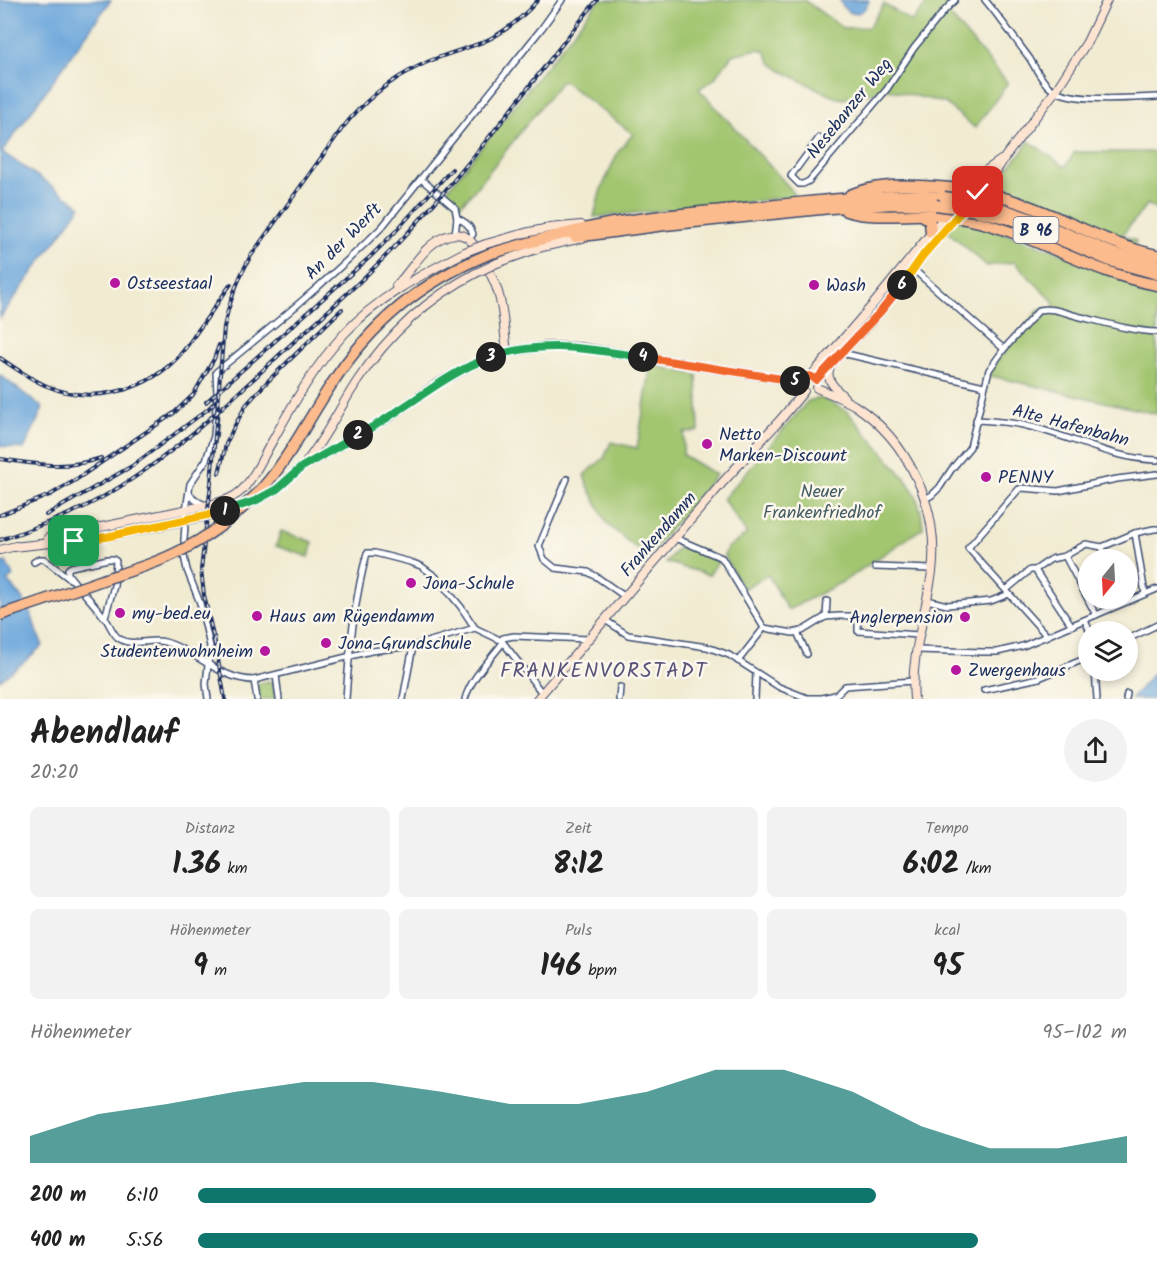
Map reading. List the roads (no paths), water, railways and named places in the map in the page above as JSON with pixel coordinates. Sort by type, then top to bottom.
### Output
[{"type":"highway","points":[[988,181],[991,189],[999,196]]},
{"type":"highway","points":[[841,199],[876,187],[914,186],[950,188],[999,196],[1037,209],[1094,251],[1117,275],[1157,285]]},
{"type":"highway","name":"B 96","points":[[527,243],[558,234],[615,223],[678,215],[841,199],[904,195],[945,197],[1035,220],[1127,267],[1157,274]]},
{"type":"highway","name":"B 96","points":[[0,615],[144,566],[183,550],[213,531],[258,493],[281,463],[348,360],[378,325],[429,284],[488,249],[555,238],[831,208],[894,204],[981,207]]},
{"type":"highway","points":[[831,208],[867,215],[950,216],[1007,230],[1034,240],[1094,251],[1134,249],[1157,255]]},
{"type":"highway","points":[[923,215],[930,222],[931,233]]},
{"type":"highway","name":"B 96","points":[[1094,251],[1157,265]]},
{"type":"main road","points":[[973,191],[988,181],[1056,90],[1087,42],[1107,0]]},
{"type":"main road","points":[[800,382],[804,391],[811,393],[814,381],[874,302],[931,233],[973,191],[985,171],[1005,157]]},
{"type":"main road","points":[[847,401],[828,379],[829,369],[881,311],[950,216]]},
{"type":"main road","points":[[0,550],[227,500],[241,490],[253,474],[293,403],[316,368],[345,333],[384,298],[413,279],[465,252],[488,249],[525,233],[549,228],[615,223]]},
{"type":"main road","points":[[384,298],[430,247],[442,238],[455,235],[466,236],[482,259],[498,292],[507,352]]},
{"type":"main road","points":[[13,547],[99,538],[185,521],[255,501],[277,489],[302,467],[324,439],[362,374],[389,339],[429,303],[476,273],[497,263],[542,248],[594,235]]},
{"type":"main road","points":[[302,467],[390,417],[435,385],[472,365],[507,352],[549,346],[579,347],[800,382]]},
{"type":"main road","points":[[814,381],[825,368],[833,363]]},
{"type":"main road","points":[[800,382],[804,377],[814,381],[868,415],[895,444],[911,468],[925,499],[933,537],[932,569],[919,635],[913,681],[914,699]]},
{"type":"main road","name":"Frankendamm","points":[[540,696],[624,596],[804,391]]},
{"type":"street","name":"An der Werft","points":[[208,699],[206,684],[210,646],[200,603],[184,556],[185,521],[190,484],[206,460],[212,443],[217,393],[216,372],[313,292],[382,227],[562,0]]},
{"type":"street","name":"Nesebanzer Weg","points":[[819,138],[791,176],[799,184],[809,181],[887,89],[914,48],[955,0]]},
{"type":"street","points":[[985,0],[1049,87],[1074,96],[1157,97]]},
{"type":"street","points":[[420,179],[455,208],[457,218],[455,235]]},
{"type":"street","points":[[457,218],[465,221],[471,228],[472,234],[469,239]]},
{"type":"street","points":[[913,269],[1004,349]]},
{"type":"street","points":[[925,499],[933,495],[940,487],[970,447],[989,370],[1004,349],[1039,310],[1054,309],[1123,327],[1157,332]]},
{"type":"street","points":[[842,352],[984,386]]},
{"type":"street","name":"Alte Hafenbahn","points":[[976,420],[1025,425],[1113,453],[1157,460]]},
{"type":"street","points":[[1047,636],[968,548],[1022,488],[1058,491],[1117,479],[1157,474]]},
{"type":"street","points":[[567,479],[539,546],[544,559],[555,568],[578,570],[597,577],[624,596]]},
{"type":"street","points":[[190,484],[191,496],[206,506]]},
{"type":"street","points":[[927,600],[948,605],[991,602],[1008,592],[1030,570],[1035,570],[1051,559],[1065,556],[1086,544],[1102,547],[1135,533],[1157,529]]},
{"type":"street","points":[[1135,533],[1145,594]]},
{"type":"street","points":[[675,538],[722,558],[764,628],[793,633],[802,631],[826,617],[858,616],[858,631],[919,635]]},
{"type":"street","points":[[346,699],[348,656],[367,553],[411,562],[431,573],[445,586],[475,628],[502,641],[540,696]]},
{"type":"street","points":[[1065,556],[1096,615]]},
{"type":"street","points":[[34,562],[44,559],[74,581]]},
{"type":"street","points":[[105,617],[114,586],[116,561],[108,559],[68,569],[68,574],[105,617],[117,638],[133,642],[164,642],[237,678],[254,680],[348,656],[413,646],[475,628]]},
{"type":"street","points":[[875,567],[932,569]]},
{"type":"street","points":[[1035,570],[1072,626]]},
{"type":"street","points":[[1138,596],[1157,589]]},
{"type":"street","points":[[826,617],[827,601]]},
{"type":"street","points":[[917,650],[997,651],[1023,646],[1107,609]]},
{"type":"street","points":[[605,620],[628,635],[707,647],[719,651],[779,687],[807,698],[837,696],[845,686],[913,681]]},
{"type":"street","points":[[1138,634],[1157,625]]},
{"type":"street","points":[[738,661],[764,628]]},
{"type":"street","points":[[797,632],[807,654]]},
{"type":"street","points":[[465,699],[472,681],[501,645],[503,638],[514,636],[588,639]]},
{"type":"street","points":[[403,699],[413,646]]},
{"type":"street","points":[[984,690],[1039,678],[1078,662]]},
{"type":"street","points":[[755,699],[756,674]]},
{"type":"street","points":[[276,675],[279,699]]},
{"type":"street","points":[[254,680],[257,699]]},
{"type":"street","points":[[1096,681],[1097,699]]},
{"type":"street","points":[[619,699],[620,687]]},
{"type":"water","points":[[0,0],[111,0],[2,152],[81,206],[0,318]]},
{"type":"water","points":[[840,0],[869,1],[863,10],[854,13],[846,10]]},
{"type":"water","points":[[0,375],[43,408],[24,449],[0,446]]},
{"type":"water","points":[[6,562],[13,576],[7,581],[31,613],[43,645],[0,680],[0,564]]},
{"type":"water","points":[[1157,669],[1157,699],[1131,699]]},
{"type":"railway","points":[[215,645],[201,570],[224,327],[231,299],[250,257],[341,130],[368,101],[388,84],[411,70],[498,34],[520,18],[538,0]]},
{"type":"railway","points":[[0,540],[64,516],[111,492],[162,458],[232,399],[356,285],[402,239],[478,152],[597,0]]},
{"type":"railway","points":[[206,402],[370,257],[452,169]]},
{"type":"railway","points":[[0,358],[35,380],[63,391],[97,394],[130,388],[161,372],[178,357],[231,284]]},
{"type":"railway","points":[[219,473],[226,444],[246,405],[342,309]]},
{"type":"railway","points":[[0,515],[50,495],[74,481],[174,413],[193,395],[214,359],[219,345]]},
{"type":"railway","points":[[46,515],[132,466],[217,400]]},
{"type":"railway","points":[[0,459],[63,465],[101,458]]},
{"type":"railway","points":[[214,637],[225,699]]},
{"type":"place","name":"Ostseestaal","points":[[115,283]]},
{"type":"place","name":"Wash","points":[[814,285]]},
{"type":"place","name":"Netto Marken-Discount","points":[[707,444]]},
{"type":"place","name":"PENNY","points":[[986,477]]},
{"type":"place","name":"Jona-Schule","points":[[411,583]]},
{"type":"place","name":"my-bed.eu","points":[[120,613]]},
{"type":"place","name":"Haus am Rügendamm","points":[[257,616]]},
{"type":"place","name":"Anglerpension","points":[[965,617]]},
{"type":"place","name":"Jona-Grundschule","points":[[326,643]]},
{"type":"place","name":"Studentenwohnheim","points":[[265,651]]},
{"type":"place","name":"Zwergenhaus","points":[[956,670]]},
{"type":"district","name":"FRANKENVORSTADT","points":[[604,670]]},
{"type":"park label","name":"Neuer Frankenfriedhof","points":[[822,501]]}]
